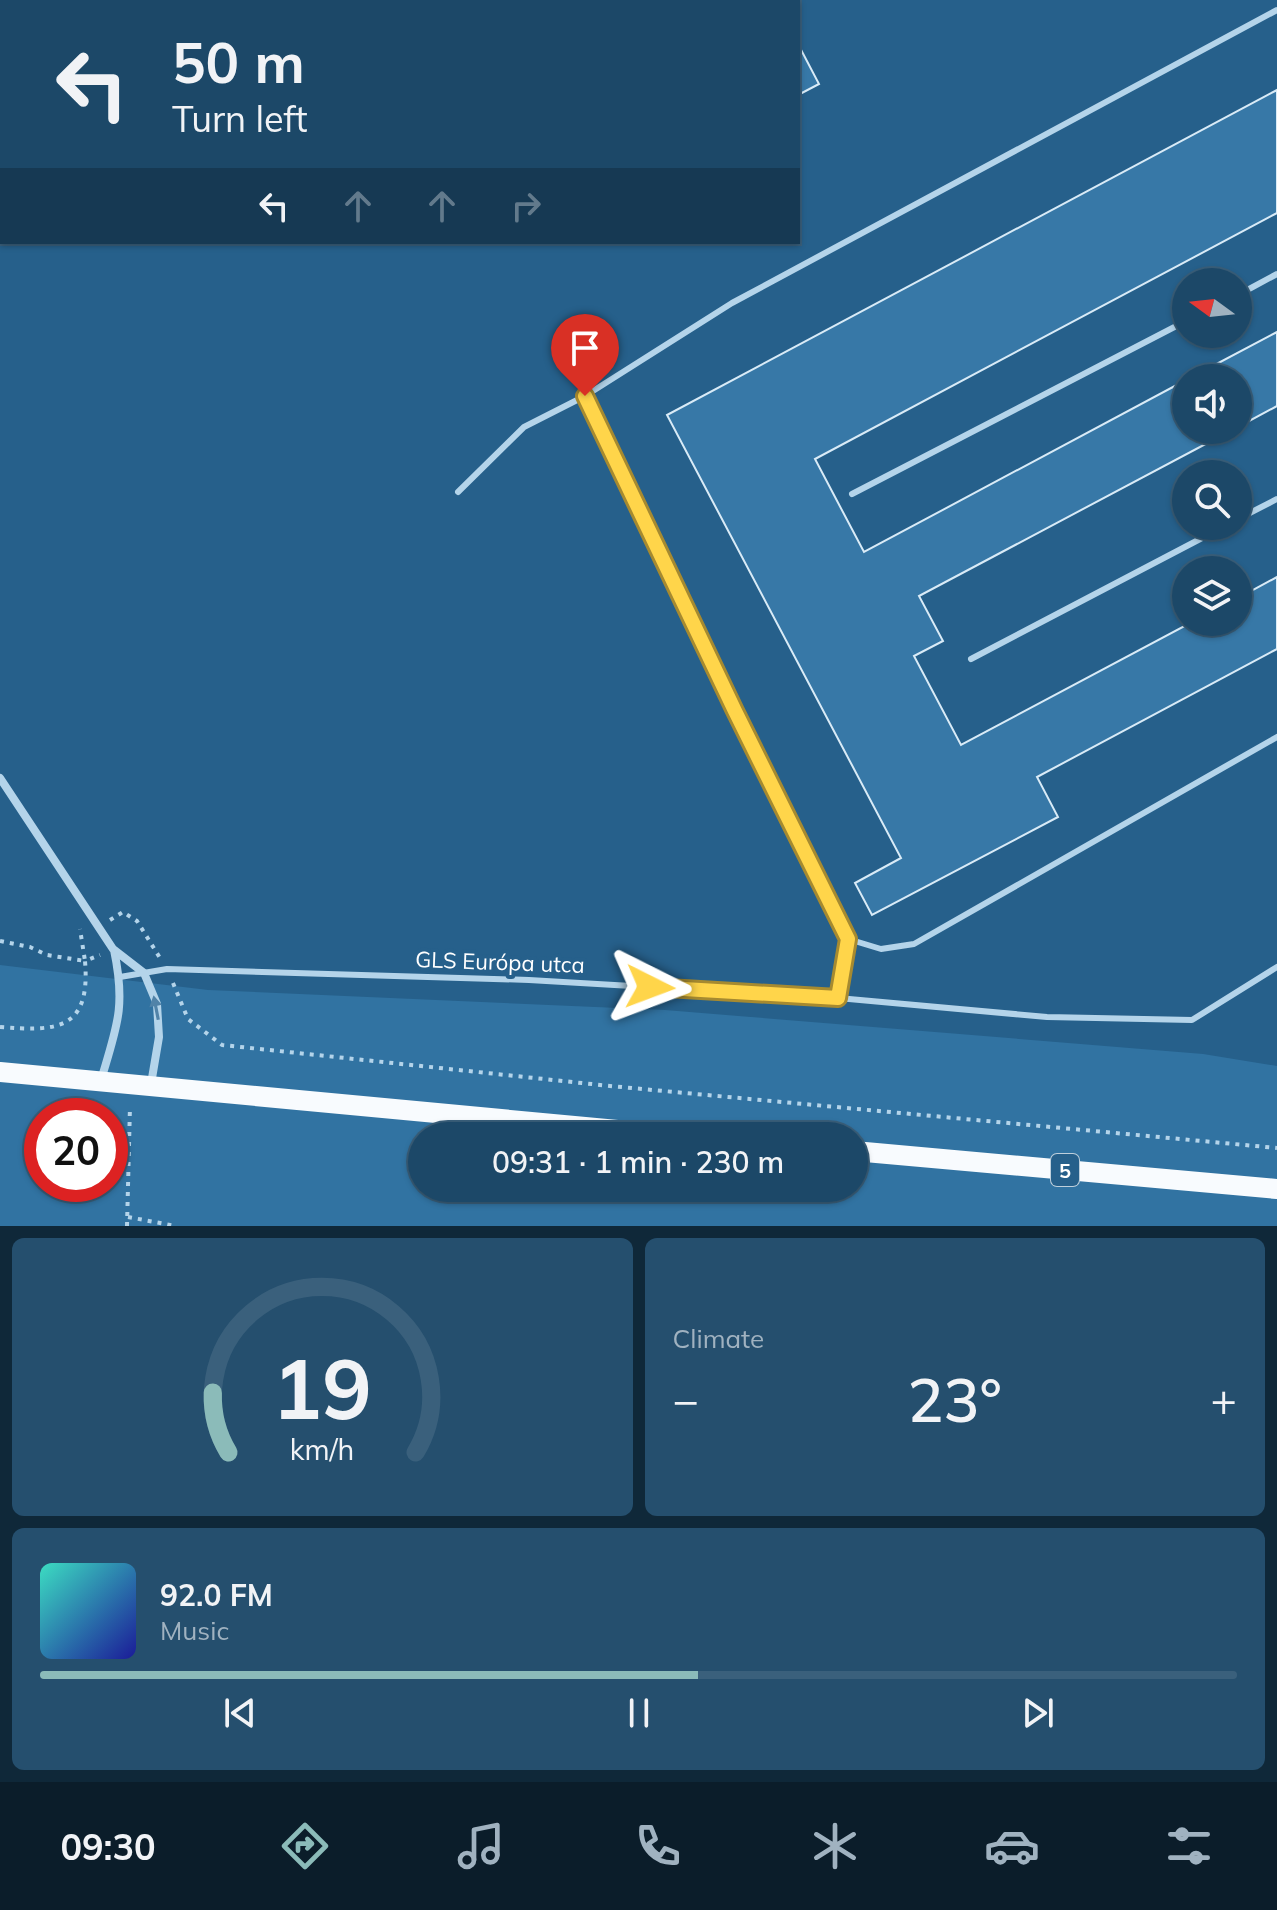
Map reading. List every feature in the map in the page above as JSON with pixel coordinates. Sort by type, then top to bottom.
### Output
[{"type":"main road","points":[[0,1072],[539,1122]]},
{"type":"main road","name":"5","points":[[868,1152],[1277,1189]]},
{"type":"street","points":[[0,778],[113,949],[120,977],[121,1012],[101,1081]]},
{"type":"street","points":[[113,949],[144,973],[157,1004],[159,1037],[140,1083]]},
{"type":"lane","points":[[458,492],[524,427],[585,396],[732,303],[1277,10]]},
{"type":"lane","points":[[1252,287],[1277,274]]},
{"type":"lane","points":[[852,494],[1172,328]]},
{"type":"lane","points":[[585,396],[848,939],[838,998]]},
{"type":"lane","points":[[1252,512],[1277,499]]},
{"type":"lane","points":[[971,659],[1198,540]]},
{"type":"lane","points":[[848,939],[881,949],[914,944],[1277,737]]},
{"type":"lane","name":"GLS Európa utca","points":[[120,977],[167,969],[529,980],[838,998],[1047,1017],[1192,1020],[1277,967]]},
{"type":"path","points":[[98,926],[123,912],[131,915],[167,969],[188,1019],[222,1045],[610,1086],[1277,1148]]},
{"type":"path","points":[[0,1027],[56,1029],[73,1017],[87,979],[81,936]]},
{"type":"path","points":[[0,941],[30,947],[47,955],[85,961],[113,949]]},
{"type":"path","points":[[127,1226],[140,1083]]},
{"type":"path","points":[[128,1217],[176,1226]]},
{"type":"shaded area","points":[[0,965],[208,990],[665,1010],[1203,1054],[1277,1066],[1277,1226],[0,1226]]},
{"type":"building","points":[[800,48],[819,84],[800,94]]},
{"type":"building","points":[[1277,90],[1277,213],[815,459],[864,552],[1172,387],[1172,444],[1206,444],[919,596],[943,641],[914,656],[961,745],[1172,633],[1172,636],[1252,636],[1252,590],[1277,577],[1277,649],[1037,777],[1058,817],[872,915],[855,883],[901,858],[667,415]]},
{"type":"building","points":[[1277,332],[1277,406],[1252,419],[1252,364],[1216,364],[1252,348]]},
{"type":"route","points":[[585,396],[848,939],[838,998],[650,987]]}]
